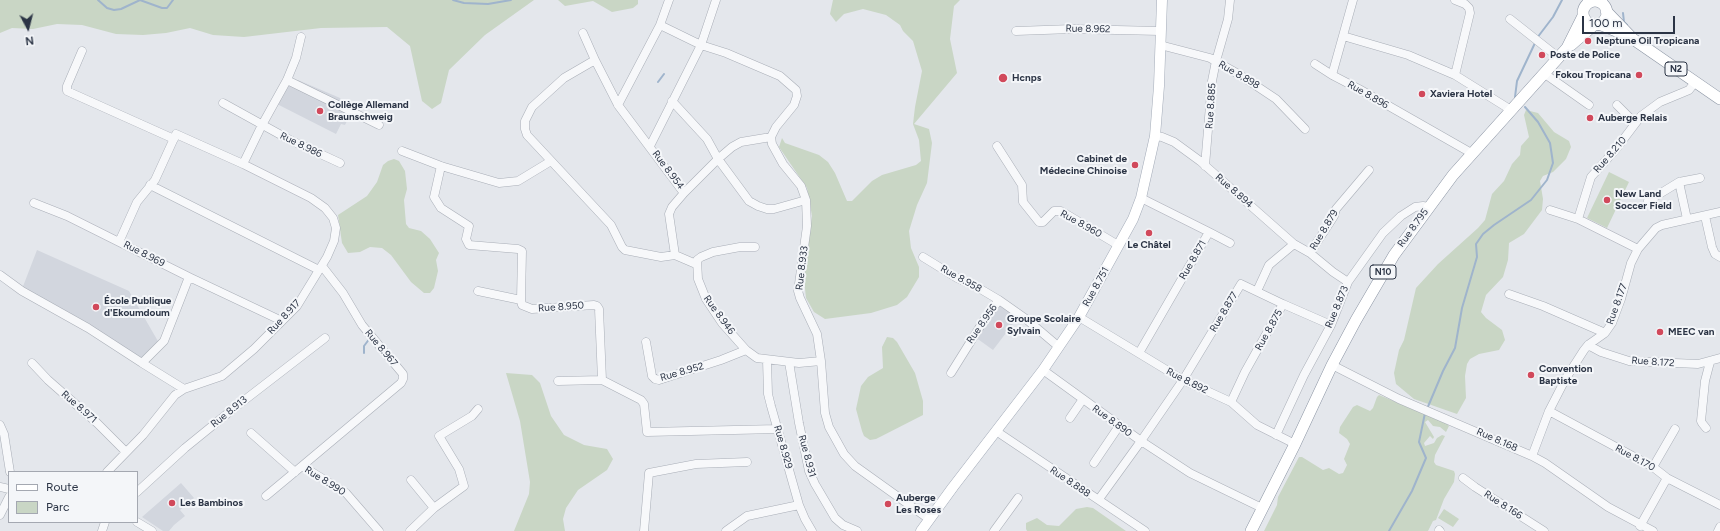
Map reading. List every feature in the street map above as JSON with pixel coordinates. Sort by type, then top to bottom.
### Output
[{"type":"highway","points":[[1577,0],[1583,13],[1589,24],[1596,25],[1605,19],[1608,7],[1594,1],[1589,3],[1583,13]]},
{"type":"highway","name":"N2","points":[[1608,7],[1633,39]]},
{"type":"highway","name":"Rue 8.795","points":[[1251,531],[1295,444],[1332,365],[1382,274],[1428,207],[1511,110],[1567,48],[1583,13]]},
{"type":"highway","name":"N2","points":[[1596,25],[1633,39],[1720,99]]},
{"type":"highway","name":"N10","points":[[1567,48],[1596,25]]},
{"type":"main road","name":"Rue 8.751","points":[[921,531],[1059,347],[1079,317],[1133,219],[1142,198],[1155,136],[1159,86],[1162,0]]},
{"type":"street","points":[[618,105],[660,25],[669,0]]},
{"type":"street","points":[[650,146],[701,45],[716,0]]},
{"type":"street","name":"Rue 8.885","points":[[1204,166],[1209,127],[1209,104],[1216,62],[1228,19],[1230,0]]},
{"type":"street","points":[[1332,75],[1353,0]]},
{"type":"street","points":[[1454,0],[1465,4],[1469,8],[1470,13],[1455,75]]},
{"type":"street","points":[[1510,19],[1558,57]]},
{"type":"street","points":[[660,25],[701,45],[726,53],[780,76],[796,90],[797,96],[794,105],[776,127],[771,137]]},
{"type":"street","name":"Rue 8.962","points":[[1016,30],[1072,29],[1160,31]]},
{"type":"street","name":"Rue 8.954","points":[[583,33],[618,105],[684,192],[732,147],[741,142],[771,137]]},
{"type":"street","points":[[1344,36],[1408,55],[1455,75],[1511,110]]},
{"type":"street","points":[[82,51],[66,86],[67,91],[174,139],[176,134],[243,164],[262,125],[287,80],[296,58],[301,37]]},
{"type":"street","name":"Rue 8.898","points":[[1160,45],[1184,50],[1216,62],[1240,75],[1269,94],[1305,129]]},
{"type":"street","points":[[595,60],[564,78],[532,107],[525,121],[526,135],[611,225],[625,250],[661,257],[675,255],[696,264],[701,257],[713,252],[740,247],[755,247]]},
{"type":"street","name":"Rue 8.896","points":[[1315,64],[1473,154]]},
{"type":"street","points":[[1545,74],[1589,106]]},
{"type":"street","points":[[287,80],[378,125]]},
{"type":"street","name":"Rue 8.210","points":[[1578,219],[1591,178],[1616,150],[1635,123],[1654,106],[1689,90],[1695,82]]},
{"type":"street","points":[[672,101],[707,139],[718,159],[749,201],[767,209],[774,209],[806,200]]},
{"type":"street","name":"Rue 8.986","points":[[223,103],[262,125],[340,163]]},
{"type":"street","points":[[1617,105],[1635,123]]},
{"type":"street","name":"Rue 8.894","points":[[1155,136],[1174,142],[1294,244],[1310,253]]},
{"type":"street","name":"Rue 8.933","points":[[771,137],[775,152],[782,164],[801,186],[806,200],[807,226],[798,291],[817,334],[821,361],[824,413],[829,427],[844,454],[864,473],[929,519]]},
{"type":"street","name":"Rue 8.969","points":[[174,139],[162,167],[137,202],[119,242],[282,321]]},
{"type":"street","name":"Rue 8.960","points":[[997,146],[1022,185],[1023,202],[1039,222],[1043,222],[1054,211],[1061,211],[1118,246]]},
{"type":"street","points":[[402,151],[441,166],[499,183],[518,182],[551,161]]},
{"type":"street","name":"Rue 8.917","points":[[108,471],[143,435],[175,395],[184,389],[209,382],[228,372],[254,350],[297,306],[321,268],[334,241],[336,228],[333,218],[325,208],[311,198],[243,164]]},
{"type":"street","points":[[441,166],[434,191],[434,197],[441,208],[469,226],[466,239],[469,245],[518,249],[522,251],[521,300],[478,292]]},
{"type":"street","name":"Rue 8.879","points":[[1348,282],[1310,253],[1334,216],[1336,209],[1369,170]]},
{"type":"street","points":[[1648,201],[1679,182],[1700,178]]},
{"type":"street","points":[[1679,182],[1687,219]]},
{"type":"street","points":[[150,185],[321,268]]},
{"type":"street","points":[[675,255],[670,214],[672,207],[684,192]]},
{"type":"street","name":"Rue 8.871","points":[[1139,353],[1209,232],[1142,198]]},
{"type":"street","points":[[34,203],[67,216],[119,242]]},
{"type":"street","name":"Rue 8.873","points":[[1276,435],[1304,375],[1331,325],[1348,282],[1383,233],[1401,216],[1415,207],[1428,207]]},
{"type":"street","points":[[1550,210],[1578,219],[1638,249]]},
{"type":"street","name":"Rue 8.177","points":[[1532,456],[1549,412],[1566,378],[1588,345],[1606,333],[1612,323],[1621,299],[1631,263],[1638,249],[1656,228],[1675,221],[1720,212]]},
{"type":"street","points":[[1705,216],[1712,247],[1715,254],[1719,257]]},
{"type":"street","points":[[1209,232],[1230,243]]},
{"type":"street","points":[[1257,292],[1269,265],[1294,244]]},
{"type":"street","name":"Rue 8.958","points":[[923,257],[957,278],[977,287],[999,300]]},
{"type":"street","name":"Rue 8.946","points":[[696,264],[698,279],[706,299],[722,323],[746,350],[757,358],[767,360],[789,362],[821,361]]},
{"type":"street","name":"Rue 8.967","points":[[302,466],[401,383],[403,379],[403,374],[362,324],[343,293],[321,268]]},
{"type":"street","points":[[0,275],[22,291],[88,328],[184,389]]},
{"type":"street","points":[[142,362],[164,341],[189,277]]},
{"type":"street","name":"Rue 8.877","points":[[1183,380],[1241,284],[1284,304]]},
{"type":"street","points":[[1509,294],[1543,306],[1606,333]]},
{"type":"street","name":"Rue 8.950","points":[[521,300],[522,305],[532,309],[597,306],[599,309],[602,380]]},
{"type":"street","name":"Rue 8.956","points":[[951,373],[986,317],[999,300],[1026,319],[1059,347]]},
{"type":"street","name":"Rue 8.875","points":[[1231,402],[1245,372],[1284,304],[1331,325]]},
{"type":"street","name":"Rue 8.892","points":[[1079,317],[1183,380],[1231,402],[1257,425],[1295,444]]},
{"type":"street","name":"Rue 8.913","points":[[138,491],[185,448],[325,338]]},
{"type":"street","name":"Rue 8.952","points":[[646,342],[652,376],[659,380],[721,360],[746,350]]},
{"type":"street","name":"Rue 8.172","points":[[1588,345],[1601,352],[1629,361],[1698,364],[1710,362],[1720,358]]},
{"type":"street","name":"Rue 8.929","points":[[767,360],[768,394],[783,451],[800,505],[805,519],[812,531]]},
{"type":"street","name":"Rue 8.931","points":[[789,362],[803,446],[809,471],[835,518],[843,525],[857,531]]},
{"type":"street","points":[[1706,428],[1701,421],[1705,381],[1710,362]]},
{"type":"street","name":"Rue 8.971","points":[[32,363],[65,396],[97,423],[126,452]]},
{"type":"street","name":"Rue 8.168","points":[[1332,365],[1398,399],[1532,456],[1545,463],[1608,508],[1640,526],[1653,531]]},
{"type":"street","name":"Rue 8.890","points":[[1043,370],[1140,441],[1183,380]]},
{"type":"street","points":[[558,381],[602,380],[641,400],[644,404],[647,432],[778,429]]},
{"type":"street","points":[[1070,418],[1083,399]]},
{"type":"street","points":[[410,531],[434,508],[464,486],[459,469],[439,436],[472,416],[478,409]]},
{"type":"street","name":"Rue 8.170","points":[[1549,412],[1653,467],[1667,478],[1720,505]]},
{"type":"street","points":[[0,425],[9,459],[10,471]]},
{"type":"street","points":[[1094,463],[1119,426]]},
{"type":"street","points":[[1653,467],[1675,429]]},
{"type":"street","name":"Rue 8.888","points":[[996,431],[1145,531]]},
{"type":"street","points":[[251,433],[295,472]]},
{"type":"street","points":[[1098,499],[1140,441],[1190,473],[1262,508]]},
{"type":"street","points":[[0,457],[9,459]]},
{"type":"street","points":[[644,531],[649,474],[696,464],[747,462]]},
{"type":"street","name":"Rue 8.990","points":[[266,496],[302,466],[346,494],[378,531]]},
{"type":"street","name":"Rue 8.166","points":[[1463,478],[1544,531]]},
{"type":"street","points":[[1640,526],[1667,478]]},
{"type":"street","points":[[411,480],[434,508]]},
{"type":"street","points":[[994,531],[1018,498]]},
{"type":"street","points":[[0,515],[8,499]]},
{"type":"street","points":[[726,531],[747,516],[800,505]]},
{"type":"street","points":[[138,523],[152,531]]},
{"type":"street","points":[[1718,531],[1720,526]]},
{"type":"shaded area","name":"Collège Allemand Braunschweig","points":[[298,80],[340,98],[350,115],[345,125],[341,124],[336,134],[275,103],[285,85]]},
{"type":"shaded area","name":"École Publique d'Ekoumdoum","points":[[37,250],[129,291],[159,343],[142,360],[22,289]]},
{"type":"shaded area","name":"Groupe Scolaire Sylvain","points":[[1000,305],[1019,316],[993,350],[975,337]]},
{"type":"shaded area","name":"Les Bambinos","points":[[181,483],[194,498],[180,510],[185,516],[169,531],[163,531],[142,517]]},
{"type":"green space","points":[[0,0],[534,0],[485,35],[449,70],[441,103],[432,109],[422,101],[410,46],[387,27],[321,28],[244,37],[213,35],[190,28],[166,33],[143,35],[116,34],[82,25],[57,24],[33,29],[12,28],[0,33]]},
{"type":"green space","points":[[558,0],[638,0],[638,4],[633,8],[612,12],[593,1],[565,6]]},
{"type":"green space","points":[[833,0],[960,0],[954,6],[950,39],[957,73],[914,124],[929,129],[932,143],[927,183],[917,205],[909,231],[911,248],[919,267],[919,277],[907,297],[897,305],[871,313],[825,319],[814,312],[806,298],[804,279],[812,216],[807,188],[779,147],[782,138],[785,143],[819,155],[828,162],[835,173],[847,201],[852,201],[872,181],[882,175],[916,165],[921,161],[919,140],[913,124],[922,71],[913,41],[903,31],[900,25],[886,15],[863,9],[844,14],[836,22],[830,14]]},
{"type":"green space","points":[[1526,110],[1538,113],[1554,132],[1569,141],[1571,147],[1566,159],[1553,172],[1543,176],[1540,181],[1543,199],[1542,210],[1524,234],[1509,243],[1508,260],[1503,277],[1486,295],[1481,312],[1486,318],[1502,330],[1505,340],[1499,350],[1479,354],[1470,359],[1467,364],[1465,376],[1466,398],[1457,414],[1414,399],[1396,384],[1394,373],[1399,350],[1404,340],[1416,288],[1438,264],[1485,220],[1492,194],[1504,181],[1512,164],[1520,155],[1521,146],[1529,137],[1524,115]]},
{"type":"green space","points":[[394,159],[399,161],[405,171],[407,189],[404,200],[406,224],[409,228],[421,231],[430,239],[439,253],[436,260],[438,271],[434,288],[430,293],[424,293],[411,282],[391,255],[382,248],[370,247],[360,252],[348,253],[342,243],[338,215],[367,196],[377,182],[383,165]]},
{"type":"green space","points":[[1609,172],[1629,182],[1607,228],[1587,218]]},
{"type":"green space","points":[[887,337],[893,338],[897,342],[915,373],[923,401],[923,415],[876,439],[870,440],[864,436],[856,409],[861,386],[868,377],[883,368],[882,347]]},
{"type":"green space","points":[[506,373],[532,375],[540,383],[551,416],[564,435],[584,445],[607,449],[613,459],[607,470],[578,490],[566,508],[563,519],[565,531],[514,531],[529,494],[530,482],[520,421]]},
{"type":"green space","points":[[1379,395],[1445,422],[1449,426],[1446,432],[1440,427],[1433,426],[1428,420],[1425,422],[1434,437],[1433,439],[1430,436],[1424,443],[1425,446],[1434,443],[1437,438],[1442,435],[1445,436],[1435,455],[1434,462],[1436,465],[1454,471],[1455,474],[1454,482],[1444,499],[1436,520],[1433,521],[1428,531],[1264,531],[1277,505],[1278,497],[1299,457],[1302,457],[1323,470],[1329,468],[1339,474],[1343,473],[1347,465],[1344,459],[1350,444],[1347,439],[1339,433],[1340,427],[1353,407],[1357,405],[1370,411]]},
{"type":"green space","points":[[1087,507],[1093,508],[1126,531],[1027,531],[1026,529],[1026,523],[1037,518],[1047,525],[1059,526],[1076,509]]},
{"type":"green space","points":[[1444,509],[1459,519],[1453,527],[1438,518]]},
{"type":"waterway","points":[[98,0],[107,8],[114,10],[121,9],[140,0],[162,8],[167,8],[173,0]]},
{"type":"waterway","points":[[453,0],[464,3],[488,4],[511,0]]},
{"type":"waterway","points":[[1537,38],[1553,17],[1562,0]]},
{"type":"waterway","points":[[1623,13],[1624,22],[1627,25]]},
{"type":"waterway","points":[[1515,97],[1517,81],[1535,43]]},
{"type":"waterway","points":[[658,82],[664,74]]},
{"type":"waterway","points":[[1427,409],[1443,371],[1455,348],[1462,308],[1477,257],[1476,244],[1483,234],[1494,225],[1531,200],[1547,180],[1553,163],[1550,143],[1538,122],[1525,107]]},
{"type":"waterway","points":[[364,353],[364,346],[370,338]]},
{"type":"waterway","points":[[1389,531],[1412,491],[1426,458],[1419,442],[1425,413]]},
{"type":"place","name":"Neptune Oil Tropicana","points":[[1588,41]]},
{"type":"place","name":"Poste de Police","points":[[1542,55]]},
{"type":"place","name":"Fokou Tropicana","points":[[1639,75]]},
{"type":"place","name":"Hcnps","points":[[1003,78]]},
{"type":"place","name":"Xaviera Hotel","points":[[1422,94]]},
{"type":"place","name":"Collège Allemand Braunschweig","points":[[320,111]]},
{"type":"place","name":"Auberge Relais","points":[[1590,118]]},
{"type":"place","name":"Cabinet de Médecine Chinoise","points":[[1135,165]]},
{"type":"place","name":"New Land Soccer Field","points":[[1607,200]]},
{"type":"place","name":"Le Châtel","points":[[1149,233]]},
{"type":"place","name":"École Publique d'Ekoumdoum","points":[[96,307]]},
{"type":"place","name":"Groupe Scolaire Sylvain","points":[[999,325]]},
{"type":"place","name":"MEEC van","points":[[1660,332]]},
{"type":"place","name":"Convention Baptiste","points":[[1531,375]]},
{"type":"place","name":"Les Bambinos","points":[[172,503]]},
{"type":"place","name":"Auberge Les Roses","points":[[888,504]]}]
